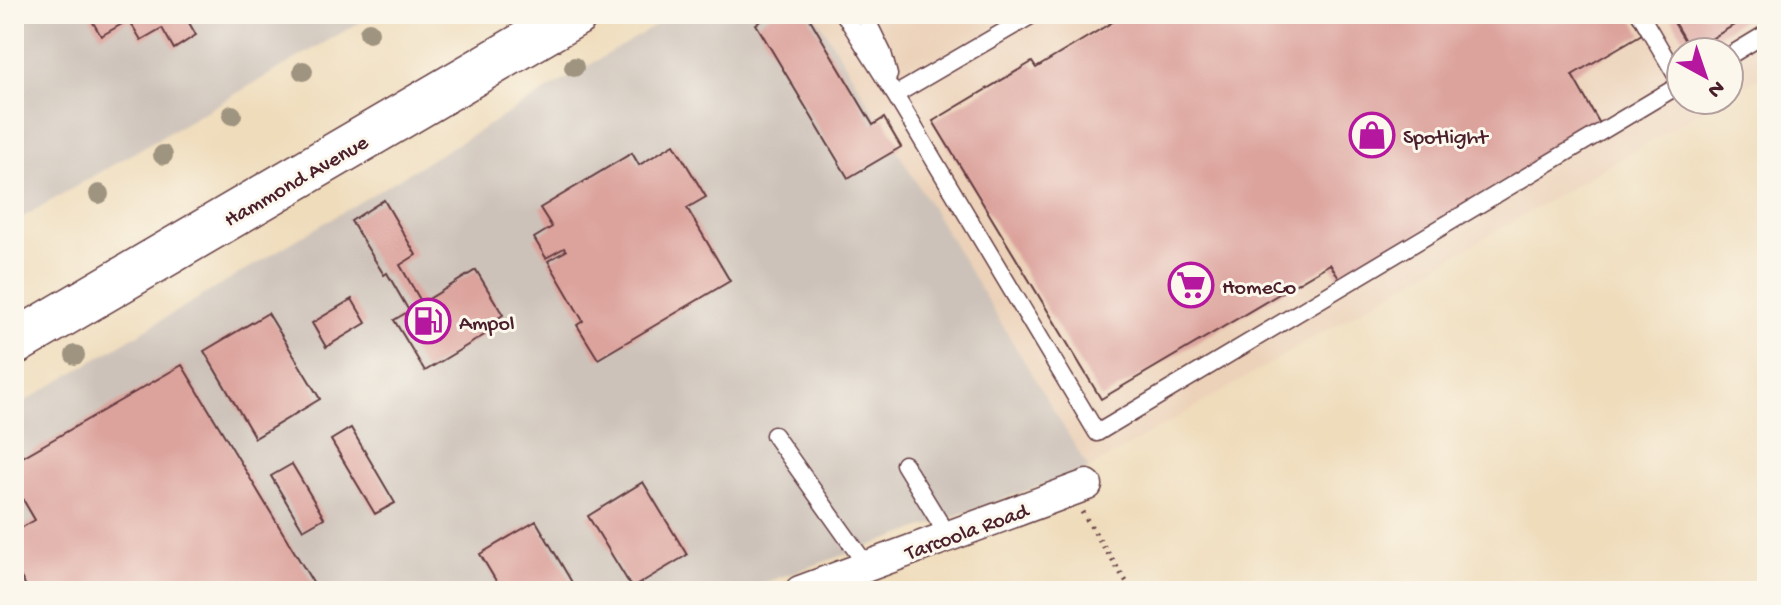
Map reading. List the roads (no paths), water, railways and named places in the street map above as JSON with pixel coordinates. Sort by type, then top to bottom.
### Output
[{"type":"highway","name":"Hammond Avenue","points":[[14,343],[576,14]]},
{"type":"street","name":"Tarcoola Road","points":[[800,591],[1078,488]]},
{"type":"lane","points":[[844,14],[1097,433],[1665,94]]},
{"type":"lane","points":[[864,14],[883,53],[895,95]]},
{"type":"lane","points":[[895,95],[1034,14]]},
{"type":"lane","points":[[1640,14],[1665,57]]},
{"type":"lane","points":[[1745,46],[1767,33]]},
{"type":"lane","points":[[774,435],[867,566]]},
{"type":"lane","points":[[904,464],[948,536]]},
{"type":"place","name":"Spotlight","points":[[1372,135]]},
{"type":"place","name":"HomeCo","points":[[1191,285]]},
{"type":"place","name":"Ampol","points":[[428,321]]}]
